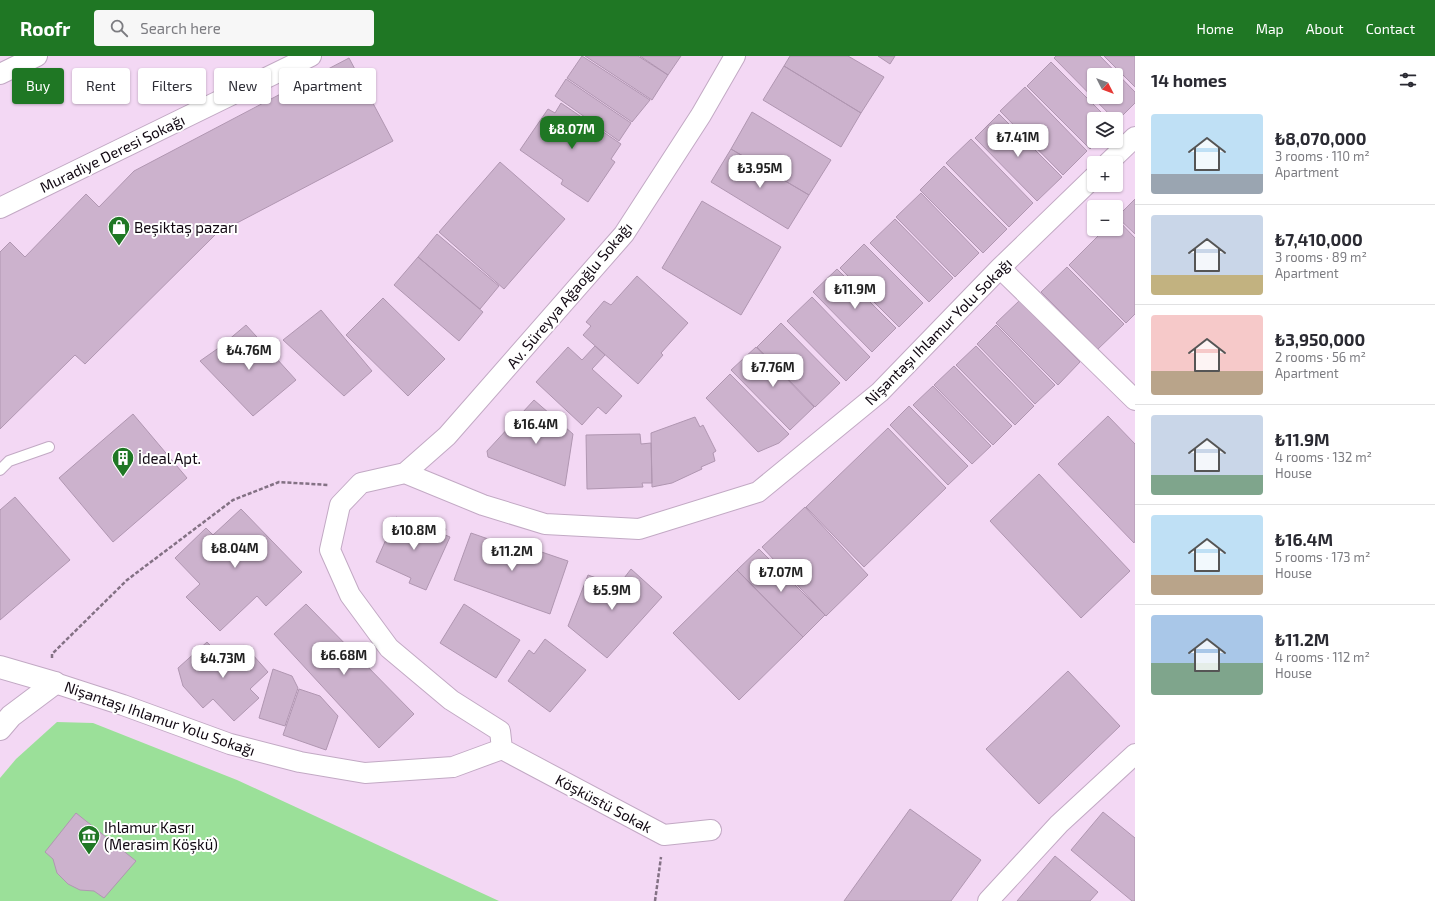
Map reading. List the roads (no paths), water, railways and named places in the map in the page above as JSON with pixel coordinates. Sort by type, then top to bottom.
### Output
[{"type":"street","points":[[0,74],[38,56]]},
{"type":"street","name":"Muradiye Deresi Sokağı","points":[[0,208],[311,56]]},
{"type":"street","name":"Av. Süreyya Ağaoğlu Sokağı","points":[[405,473],[447,436],[624,234],[701,115],[734,56]]},
{"type":"street","points":[[1115,156],[1135,137]]},
{"type":"street","name":"Nişantaşı Ihlamur Yolu Sokağı","points":[[405,473],[483,505],[545,524],[639,529],[758,492],[880,392],[1000,268],[1087,184]]},
{"type":"street","points":[[1000,268],[1135,400]]},
{"type":"street","points":[[405,473],[361,483],[340,504],[330,550],[350,595],[389,648],[451,700],[500,731],[502,749]]},
{"type":"street","points":[[0,667],[55,683]]},
{"type":"street","points":[[0,729],[11,716],[55,683]]},
{"type":"street","name":"Nişantaşı Ihlamur Yolu Sokağı","points":[[55,683],[124,705],[230,744],[300,762],[365,773],[453,767],[502,749]]},
{"type":"street","name":"Köşküstü Sokak","points":[[502,749],[664,835],[711,830]]},
{"type":"street","points":[[988,901],[1059,824],[1135,754]]},
{"type":"lane","points":[[0,470],[9,461],[49,447]]},
{"type":"place","name":"Beşiktaş pazarı","points":[[119,246]]},
{"type":"place","name":"İdeal Apt.","points":[[123,478]]},
{"type":"place","name":"Ihlamur Kasrı (Merasim Köşkü)","points":[[89,856]]}]
